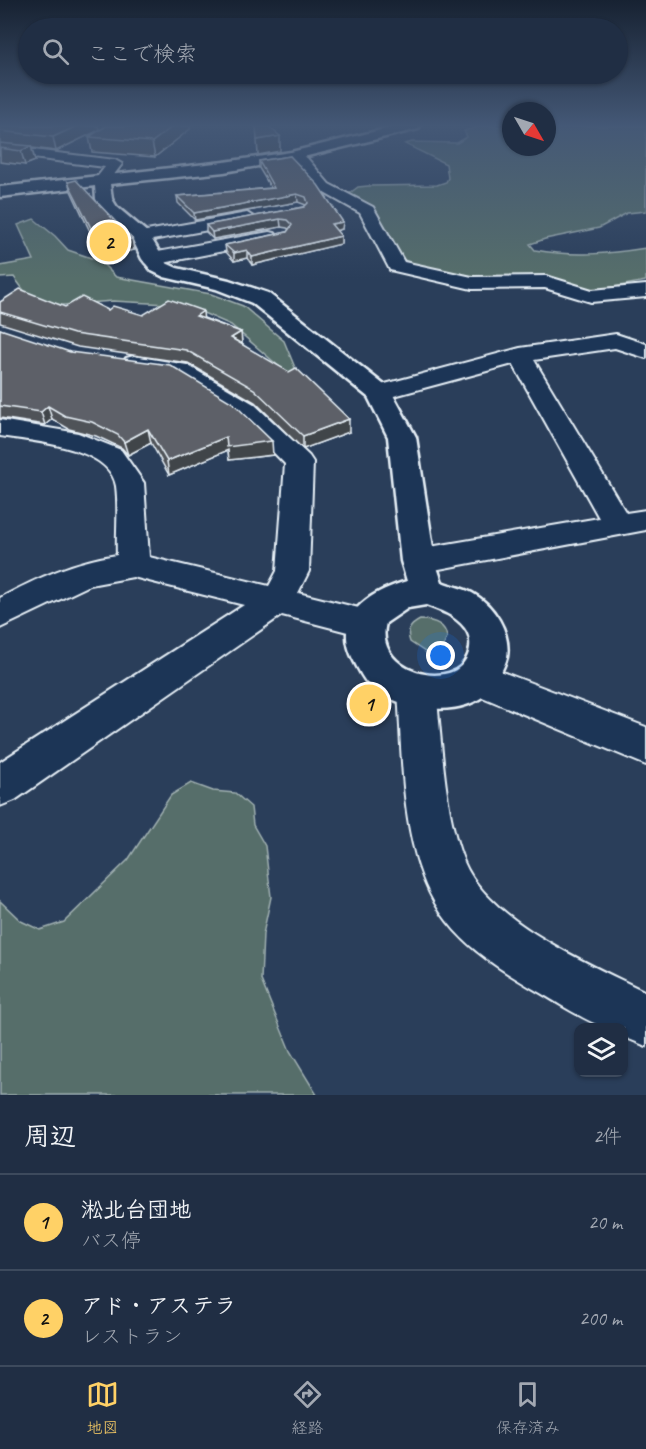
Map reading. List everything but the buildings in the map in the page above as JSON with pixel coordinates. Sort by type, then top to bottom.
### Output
[{"type":"street","points":[[105,177],[102,181],[104,199],[111,210],[141,237],[152,259],[159,267],[171,273],[222,284],[260,298],[379,393],[402,437],[422,576],[445,595],[464,604],[478,616],[487,631],[490,648],[487,664],[476,678],[460,689],[439,693],[417,691],[397,684],[380,671],[369,656],[365,639],[367,623],[376,609],[390,598],[407,593],[422,576],[632,523],[520,355]]},
{"type":"street","points":[[0,192],[136,177]]},
{"type":"street","points":[[316,177],[324,187],[367,210],[397,266],[471,283],[546,282],[591,296],[646,291]]},
{"type":"street","points":[[141,237],[264,214]]},
{"type":"street","points":[[152,259],[281,234]]},
{"type":"street","points":[[379,393],[520,355],[616,341],[646,351]]},
{"type":"street","points":[[0,786],[277,601],[293,571],[298,462],[245,409],[179,370],[109,360]]},
{"type":"street","points":[[0,428],[78,441],[111,456],[130,483],[133,565]]},
{"type":"street","points":[[0,614],[59,583],[104,568],[133,565],[367,623]]},
{"type":"street","points":[[476,678],[646,746]]},
{"type":"street","points":[[417,691],[433,834],[448,880],[477,921],[516,951],[646,1020]]},
{"type":"green space","points":[[448,177],[646,177],[646,211],[627,213],[599,228],[530,244],[535,250],[577,254],[646,248],[646,281],[598,290],[483,280],[421,267],[402,259],[375,210],[357,200],[350,193],[358,187],[437,185],[446,182]]},
{"type":"green space","points":[[34,219],[68,250],[100,261],[116,277],[211,294],[243,306],[284,341],[303,387],[231,325],[185,305],[113,301],[63,305],[31,300],[14,277],[0,278],[0,266],[34,260],[18,225]]},
{"type":"green space","points":[[420,620],[434,622],[444,628],[447,637],[443,648],[425,652],[410,642],[408,635],[410,629]]},
{"type":"green space","points":[[191,783],[213,791],[235,793],[251,807],[253,825],[265,846],[271,897],[263,934],[261,980],[290,1051],[317,1095],[0,1095],[0,901],[21,921],[40,930],[64,922],[128,860],[171,795]]},
{"type":"place","name":"アド・アステラ","points":[[109,242]]},
{"type":"place","name":"淞北台団地","points":[[369,704]]}]
